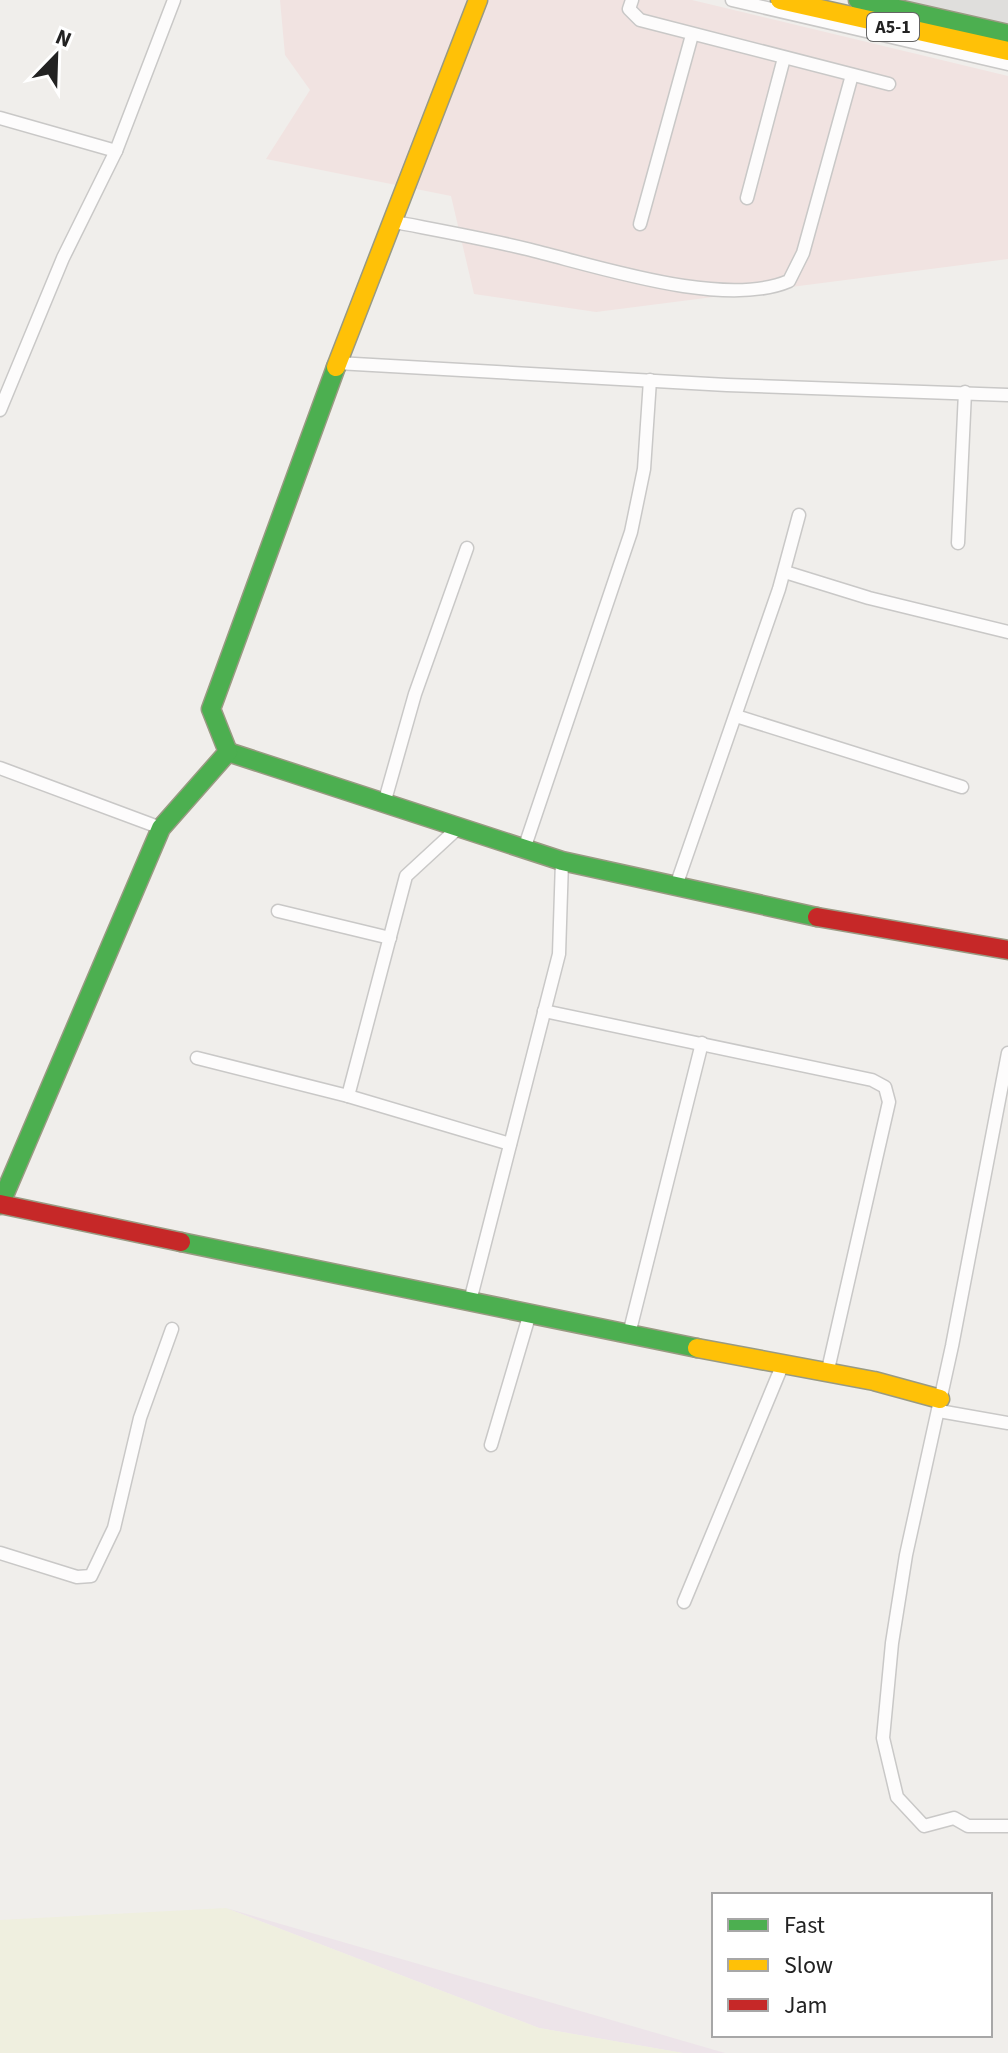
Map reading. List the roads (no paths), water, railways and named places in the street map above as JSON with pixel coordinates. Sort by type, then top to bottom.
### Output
[{"type":"main road","points":[[228,752],[211,709],[390,221],[478,0]]},
{"type":"main road","name":"A5-1","points":[[780,0],[1008,51]]},
{"type":"main road","name":"A5-1","points":[[858,0],[1008,34]]},
{"type":"main road","points":[[228,752],[385,800],[458,828],[525,846],[562,861],[677,883],[841,922],[1008,950]]},
{"type":"main road","points":[[228,752],[161,828],[0,1204],[782,1366],[874,1381],[939,1405]]},
{"type":"street","points":[[0,410],[63,258],[116,151],[174,0]]},
{"type":"street","points":[[632,0],[629,9],[640,20],[889,84]]},
{"type":"street","points":[[732,0],[1008,64]]},
{"type":"street","points":[[640,224],[692,35]]},
{"type":"street","points":[[747,198],[784,58]]},
{"type":"street","points":[[390,221],[649,279],[724,290],[768,290],[789,281],[803,253],[852,75]]},
{"type":"street","points":[[0,118],[116,151]]},
{"type":"street","points":[[337,363],[1008,395]]},
{"type":"street","points":[[525,846],[631,532],[644,469],[650,380]]},
{"type":"street","points":[[958,543],[965,392]]},
{"type":"street","points":[[677,883],[785,572],[799,515]]},
{"type":"street","points":[[385,800],[415,694],[467,548]]},
{"type":"street","points":[[785,572],[869,598],[1008,632]]},
{"type":"street","points":[[736,716],[962,787]]},
{"type":"street","points":[[0,768],[161,828]]},
{"type":"street","points":[[348,1096],[406,876],[458,828]]},
{"type":"street","points":[[470,1301],[559,954],[562,861]]},
{"type":"street","points":[[278,911],[390,938]]},
{"type":"street","points":[[544,1011],[872,1080],[885,1087],[889,1102],[827,1374]]},
{"type":"street","points":[[629,1334],[702,1043]]},
{"type":"street","points":[[1008,1053],[939,1405],[906,1555],[892,1643],[883,1738],[897,1797],[924,1826],[954,1818],[968,1826],[1008,1826]]},
{"type":"street","points":[[197,1058],[348,1096],[510,1144]]},
{"type":"street","points":[[491,1445],[530,1313]]},
{"type":"street","points":[[0,1553],[77,1577],[91,1576],[114,1528],[140,1418],[172,1329]]},
{"type":"street","points":[[684,1602],[782,1366]]},
{"type":"street","points":[[939,1405],[1008,1423]]}]
